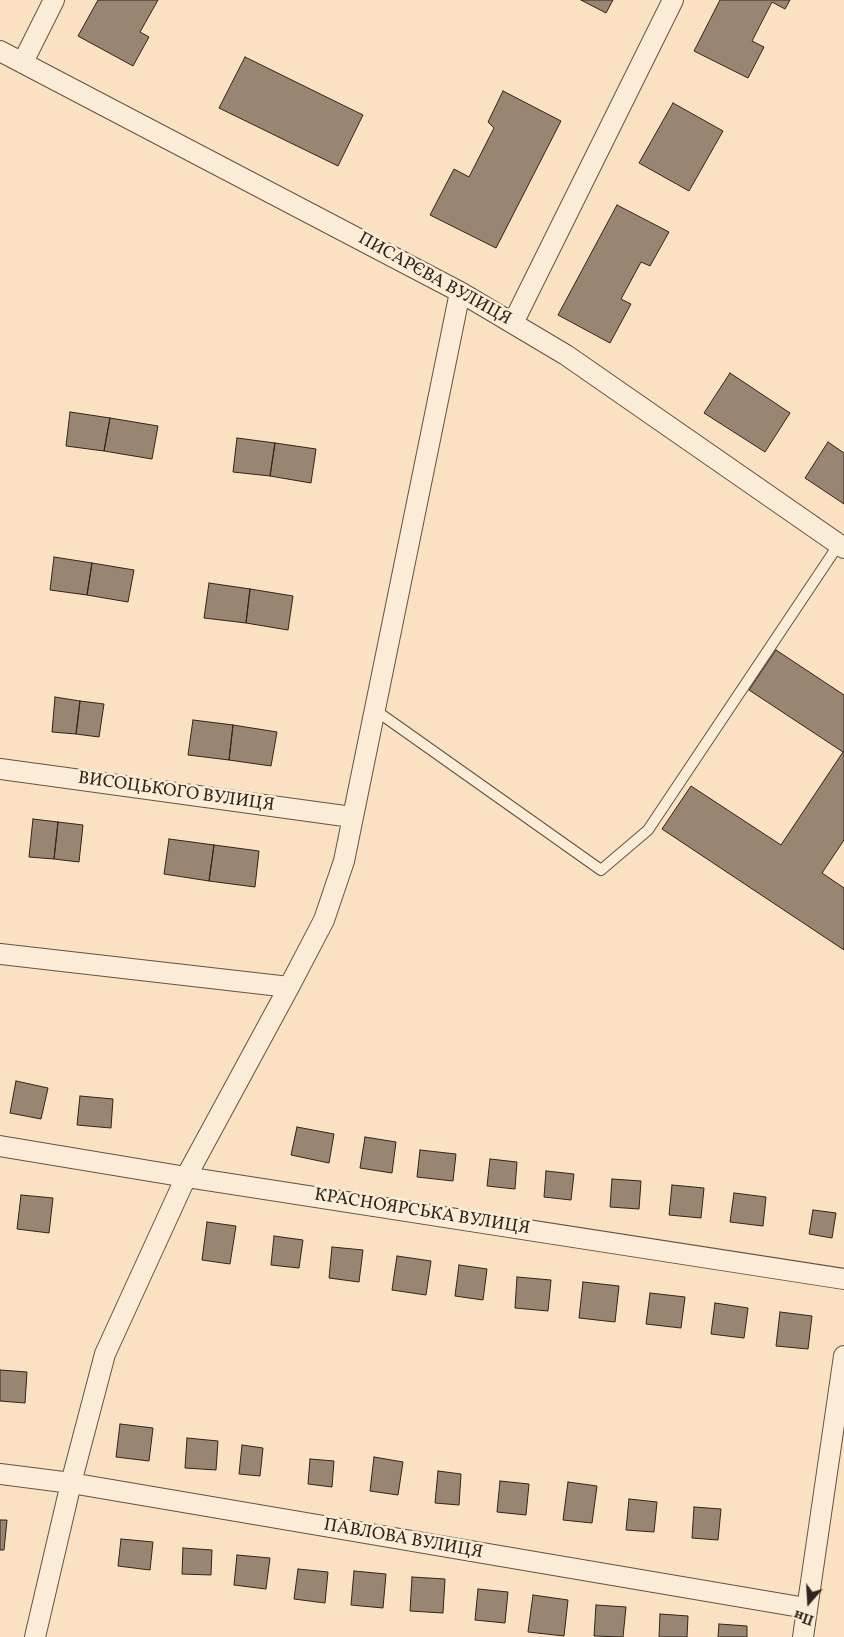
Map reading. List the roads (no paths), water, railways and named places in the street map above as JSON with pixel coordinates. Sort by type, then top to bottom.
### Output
[{"type":"street","points":[[23,62],[54,0]]},
{"type":"street","points":[[513,323],[673,0]]},
{"type":"street","name":"ПИСАРЄВА ВУЛИЦЯ","points":[[0,51],[460,292],[513,323],[566,355],[841,546]]},
{"type":"street","points":[[35,1637],[71,1483],[105,1354],[186,1177],[290,987],[324,920],[344,861],[460,292]]},
{"type":"street","name":"ВИСОЦЬКОГО ВУЛИЦЯ","points":[[0,769],[352,817]]},
{"type":"street","points":[[0,954],[290,987]]},
{"type":"street","name":"КРАСНОЯРСЬКА ВУЛИЦЯ","points":[[0,1146],[186,1177],[844,1279]]},
{"type":"street","points":[[803,1637],[844,1356]]},
{"type":"street","name":"ПАВЛОВА ВУЛИЦЯ","points":[[0,1474],[71,1483],[806,1608]]},
{"type":"lane","points":[[375,710],[601,870],[648,830],[841,546]]}]
